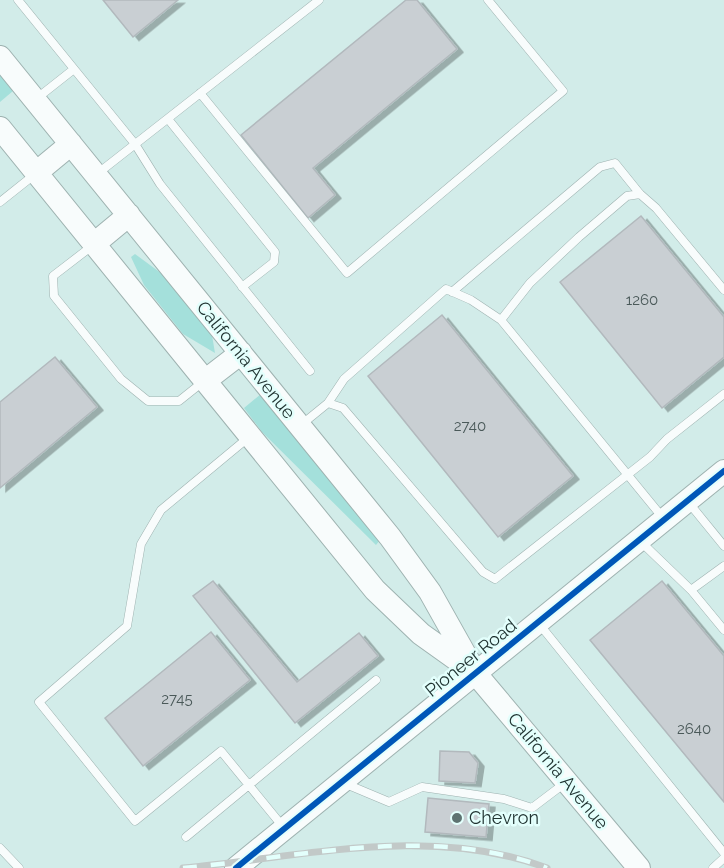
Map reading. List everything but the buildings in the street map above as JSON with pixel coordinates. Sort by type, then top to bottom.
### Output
[{"type":"main road","name":"California Avenue","points":[[0,57],[411,565],[444,616],[476,674],[639,868]]},
{"type":"main road","name":"California Avenue","points":[[0,128],[375,590],[421,634],[476,674]]},
{"type":"main road","points":[[36,173],[71,144]]},
{"type":"main road","points":[[94,244],[129,215]]},
{"type":"main road","points":[[206,380],[241,353]]},
{"type":"main road","name":"Pioneer Road","points":[[236,868],[724,471]]},
{"type":"lane","points":[[18,0],[135,144],[160,184],[310,371]]},
{"type":"lane","points":[[96,175],[319,0]]},
{"type":"lane","points":[[200,93],[347,273],[563,91],[488,0]]},
{"type":"lane","points":[[35,100],[74,69]]},
{"type":"lane","points":[[168,119],[275,252],[274,262],[242,287]]},
{"type":"lane","points":[[452,292],[600,167],[615,163],[640,194],[656,207],[724,290]]},
{"type":"lane","points":[[0,202],[36,173]]},
{"type":"lane","points":[[501,320],[530,283],[579,237],[627,196],[640,194]]},
{"type":"lane","points":[[94,244],[53,276],[54,296],[121,379],[148,401],[179,401],[206,380]]},
{"type":"lane","points":[[300,426],[328,403],[344,379],[446,289],[471,300],[501,320],[664,519]]},
{"type":"lane","points":[[328,403],[343,408],[483,572],[495,579],[724,394]]},
{"type":"lane","points":[[250,436],[161,510],[141,544],[127,626],[39,702],[135,821],[221,751],[284,829]]},
{"type":"lane","points":[[687,501],[724,546]]},
{"type":"lane","points":[[639,540],[691,590],[724,630]]},
{"type":"lane","points":[[691,590],[724,566]]},
{"type":"lane","points":[[538,623],[724,853]]},
{"type":"lane","points":[[186,837],[376,680]]},
{"type":"lane","points":[[342,782],[389,802],[422,787],[504,799],[532,808],[567,782]]},
{"type":"lane","points":[[0,848],[19,868]]},
{"type":"lane","points":[[712,868],[724,858]]},
{"type":"shaded area","points":[[0,75],[13,91],[0,102]]},
{"type":"shaded area","points":[[135,254],[165,276],[212,335],[215,353],[183,334],[144,285],[131,257]]},
{"type":"shaded area","points":[[261,394],[380,540],[376,545],[262,432],[244,408]]},
{"type":"railway","points":[[183,868],[366,847],[412,846],[458,848],[503,855],[547,868]]},
{"type":"cycle path","points":[[236,868],[724,471]]},
{"type":"place","name":"Chevron","points":[[457,818]]}]
